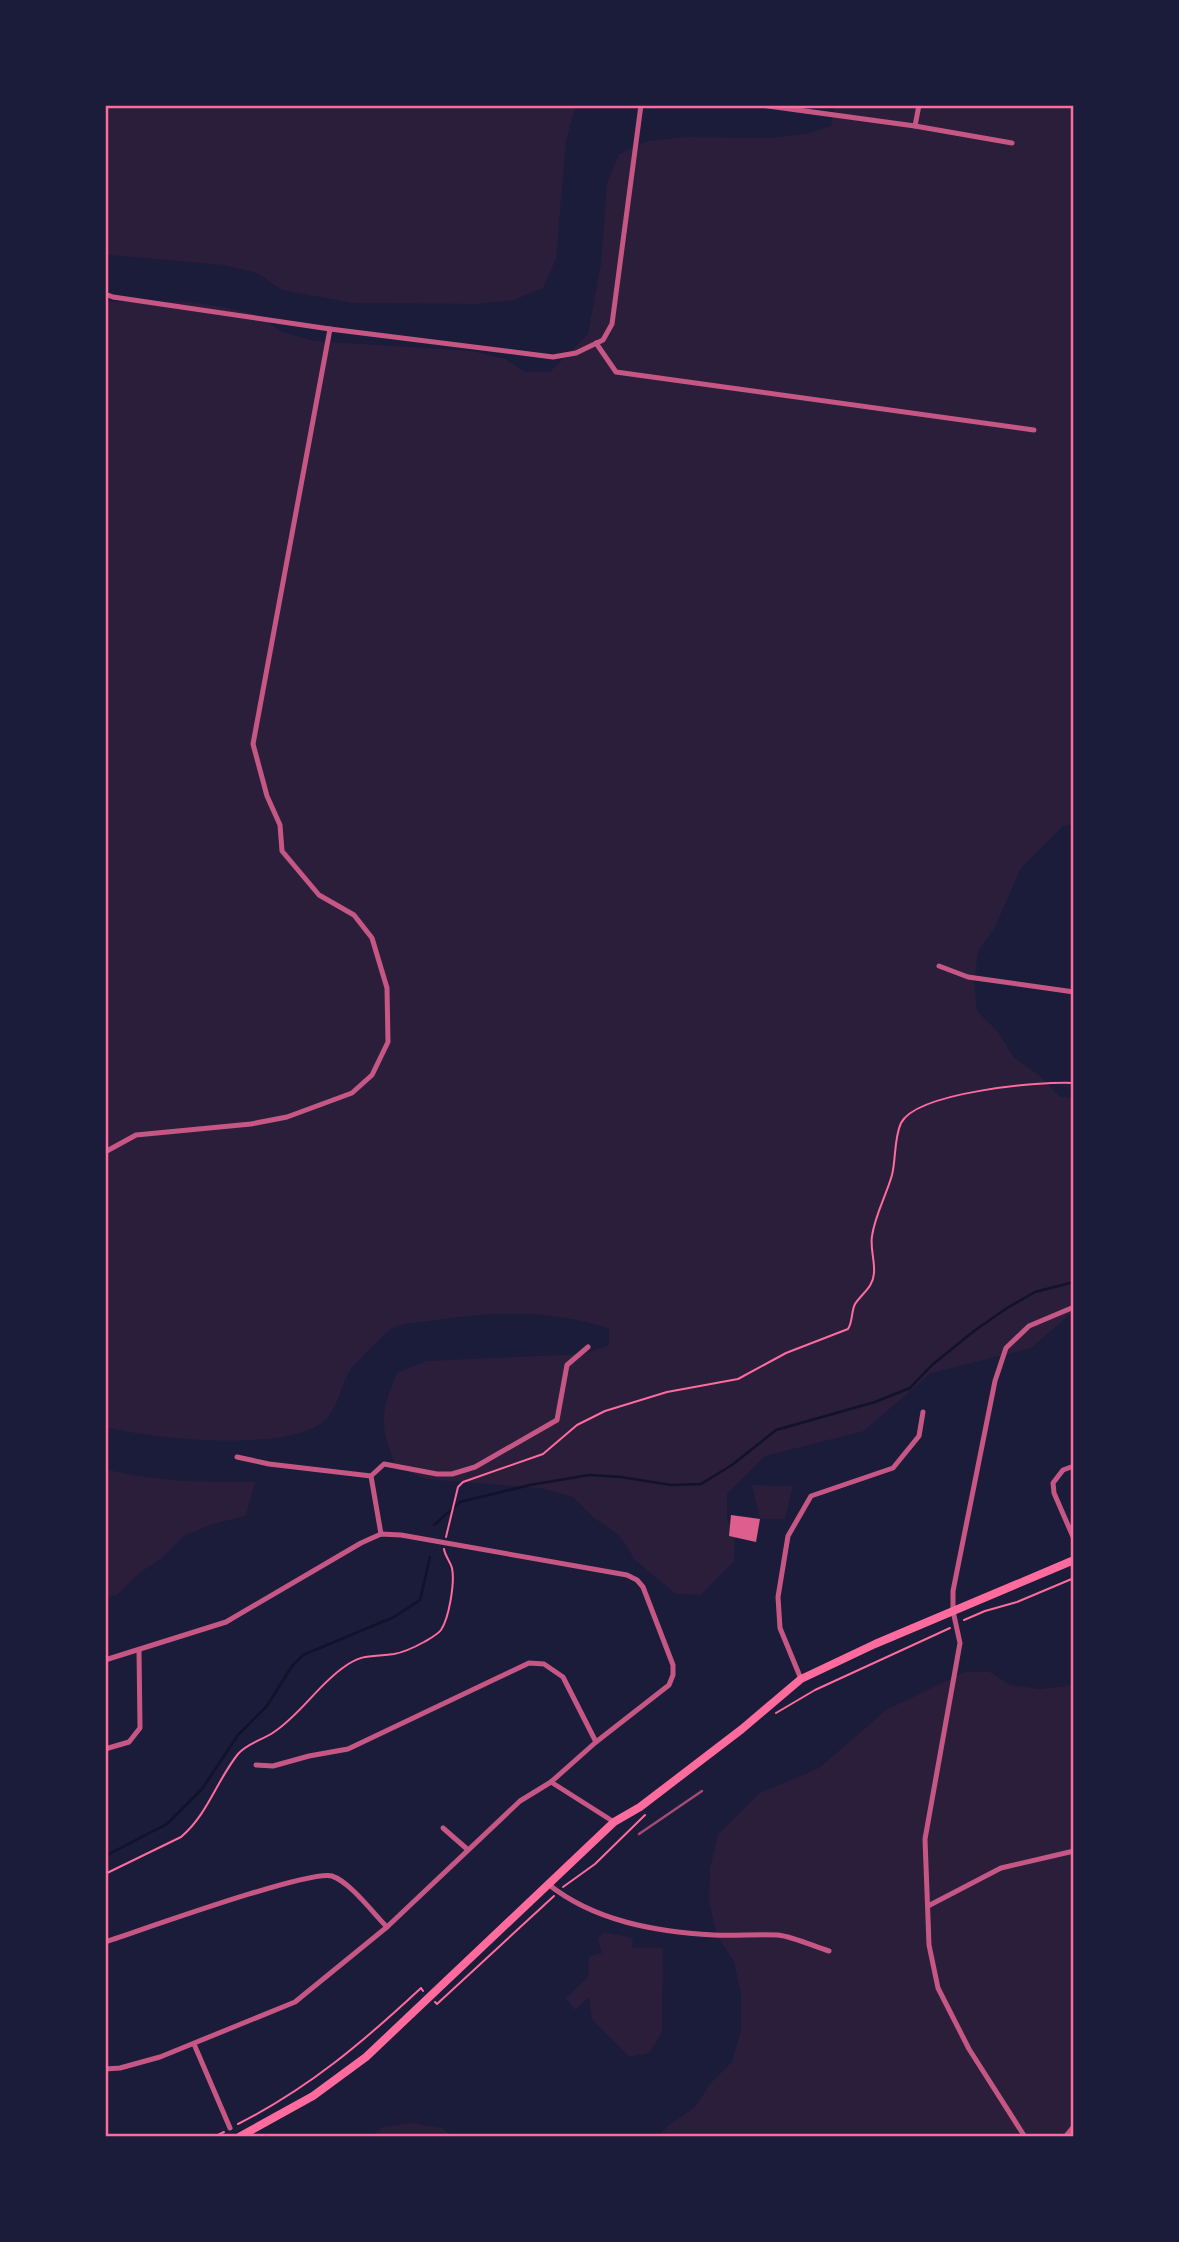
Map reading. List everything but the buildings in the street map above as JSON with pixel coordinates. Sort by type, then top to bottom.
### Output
[{"type":"main road","points":[[239,2137],[313,2096],[366,2057],[614,1822],[640,1807],[801,1679],[876,1643],[1074,1560]]},
{"type":"street","points":[[105,294],[331,329],[553,357],[576,353],[603,340],[612,324],[641,105]]},
{"type":"street","points":[[761,105],[915,126],[1012,143]]},
{"type":"street","points":[[915,126],[919,105]]},
{"type":"street","points":[[105,1152],[136,1135],[251,1124],[287,1116],[352,1093],[372,1075],[388,1042],[387,988],[372,938],[354,915],[319,895],[282,851],[281,825],[267,796],[253,744],[331,329]]},
{"type":"street","points":[[596,343],[616,372],[1034,430]]},
{"type":"street","points":[[939,966],[968,977],[1074,992]]},
{"type":"street","points":[[1025,2137],[969,2049],[938,1988],[929,1945],[925,1839],[960,1643],[953,1611],[956,1578],[995,1381],[1006,1348],[1029,1326],[1074,1307]]},
{"type":"street","points":[[237,1457],[270,1464],[371,1476],[384,1464],[437,1474],[452,1474],[475,1467],[557,1420],[567,1365],[588,1347]]},
{"type":"street","points":[[801,1679],[780,1628],[778,1597],[788,1536],[811,1496],[892,1468],[919,1436],[923,1412]]},
{"type":"street","points":[[1074,1466],[1063,1470],[1053,1483],[1054,1493],[1074,1539]]},
{"type":"street","points":[[371,1476],[381,1534]]},
{"type":"street","points":[[105,1660],[226,1622],[381,1534],[401,1535],[627,1575],[643,1587],[673,1665],[669,1685],[596,1742],[551,1782],[520,1801],[387,1927],[295,2002],[160,2057],[120,2068],[105,2069]]},
{"type":"street","points":[[105,1749],[130,1742],[140,1728],[139,1650]]},
{"type":"street","points":[[256,1765],[273,1766],[348,1749],[530,1663],[544,1664],[563,1677],[596,1742]]},
{"type":"street","points":[[551,1782],[614,1822]]},
{"type":"street","points":[[443,1828],[467,1849]]},
{"type":"street","points":[[928,1906],[1001,1868],[1074,1851]]},
{"type":"street","points":[[105,1942],[291,1882],[324,1874],[345,1884],[387,1927]]},
{"type":"street","points":[[548,1884],[558,1892],[607,1917],[664,1931],[715,1935],[780,1935],[829,1951]]},
{"type":"street","points":[[194,2044],[230,2128]]},
{"type":"street","points":[[1065,2137],[1074,2126]]},
{"type":"path","points":[[446,1539],[458,1487],[463,1482],[543,1454],[577,1425],[605,1411],[667,1392],[738,1379],[786,1353],[848,1329],[853,1322],[855,1305],[870,1287],[874,1275],[872,1236],[892,1173],[899,1133],[905,1119],[920,1107],[953,1096],[1000,1088],[1074,1083]]},
{"type":"path","points":[[105,1874],[181,1837],[205,1810],[239,1753],[250,1744],[276,1731],[342,1668],[366,1655],[395,1654],[409,1650],[440,1632],[447,1618],[453,1579],[452,1568],[444,1549]]},
{"type":"path","points":[[769,1717],[815,1690],[889,1658],[985,1611],[1017,1602],[1074,1578]]},
{"type":"path","points":[[558,1892],[595,1864],[652,1808]]},
{"type":"shaded area","points":[[105,105],[576,105],[566,141],[556,259],[543,288],[514,300],[477,304],[352,303],[282,290],[257,273],[224,265],[105,254]]},
{"type":"shaded area","points":[[835,105],[1074,105],[1074,824],[1063,826],[1021,868],[995,927],[978,952],[974,982],[977,1011],[998,1032],[1014,1058],[1039,1075],[1059,1096],[1074,1099],[1074,1311],[1031,1348],[931,1373],[864,1431],[765,1456],[727,1494],[727,1519],[735,1536],[734,1561],[701,1595],[676,1594],[635,1560],[619,1535],[594,1518],[573,1497],[540,1488],[425,1479],[396,1466],[384,1430],[384,1420],[387,1399],[397,1373],[426,1361],[584,1354],[609,1345],[609,1329],[587,1322],[541,1315],[494,1314],[396,1326],[351,1369],[335,1406],[326,1419],[301,1433],[275,1438],[215,1441],[153,1436],[105,1427],[105,302],[187,302],[224,307],[257,315],[282,332],[315,341],[472,351],[505,359],[525,372],[550,372],[588,334],[601,263],[607,183],[619,154],[648,141],[686,137],[769,138],[806,134],[831,126]]},
{"type":"shaded area","points":[[105,1469],[161,1479],[255,1482],[246,1516],[213,1524],[184,1536],[117,1595],[105,1598]]},
{"type":"shaded area","points":[[752,1485],[793,1486],[785,1519],[760,1519]]},
{"type":"shaded area","points":[[965,1672],[990,1672],[1010,1685],[1039,1689],[1068,1686],[1074,1682],[1074,2137],[657,2137],[694,2108],[711,2083],[732,2062],[741,2029],[741,1995],[734,1961],[717,1936],[709,1902],[710,1868],[718,1835],[760,1793],[819,1768],[886,1710]]},
{"type":"shaded area","points":[[603,1932],[633,1938],[632,1948],[663,1948],[662,2032],[649,2053],[629,2057],[592,2019],[589,1997],[575,2010],[566,1998],[588,1977],[589,1956],[602,1953],[598,1939]]},
{"type":"shaded area","points":[[412,2123],[441,2128],[455,2137],[369,2137],[383,2127]]},
{"type":"waterway","points":[[434,1525],[460,1502],[530,1485],[589,1475],[671,1485],[701,1484],[732,1465],[776,1430],[875,1402],[910,1388],[932,1365],[1007,1308],[1035,1292],[1074,1282]]},
{"type":"waterway","points":[[105,1856],[167,1824],[202,1789],[238,1735],[267,1706],[292,1666],[303,1655],[394,1617],[420,1600],[430,1557]]},
{"type":"railway","points":[[639,1834],[702,1791]]}]
